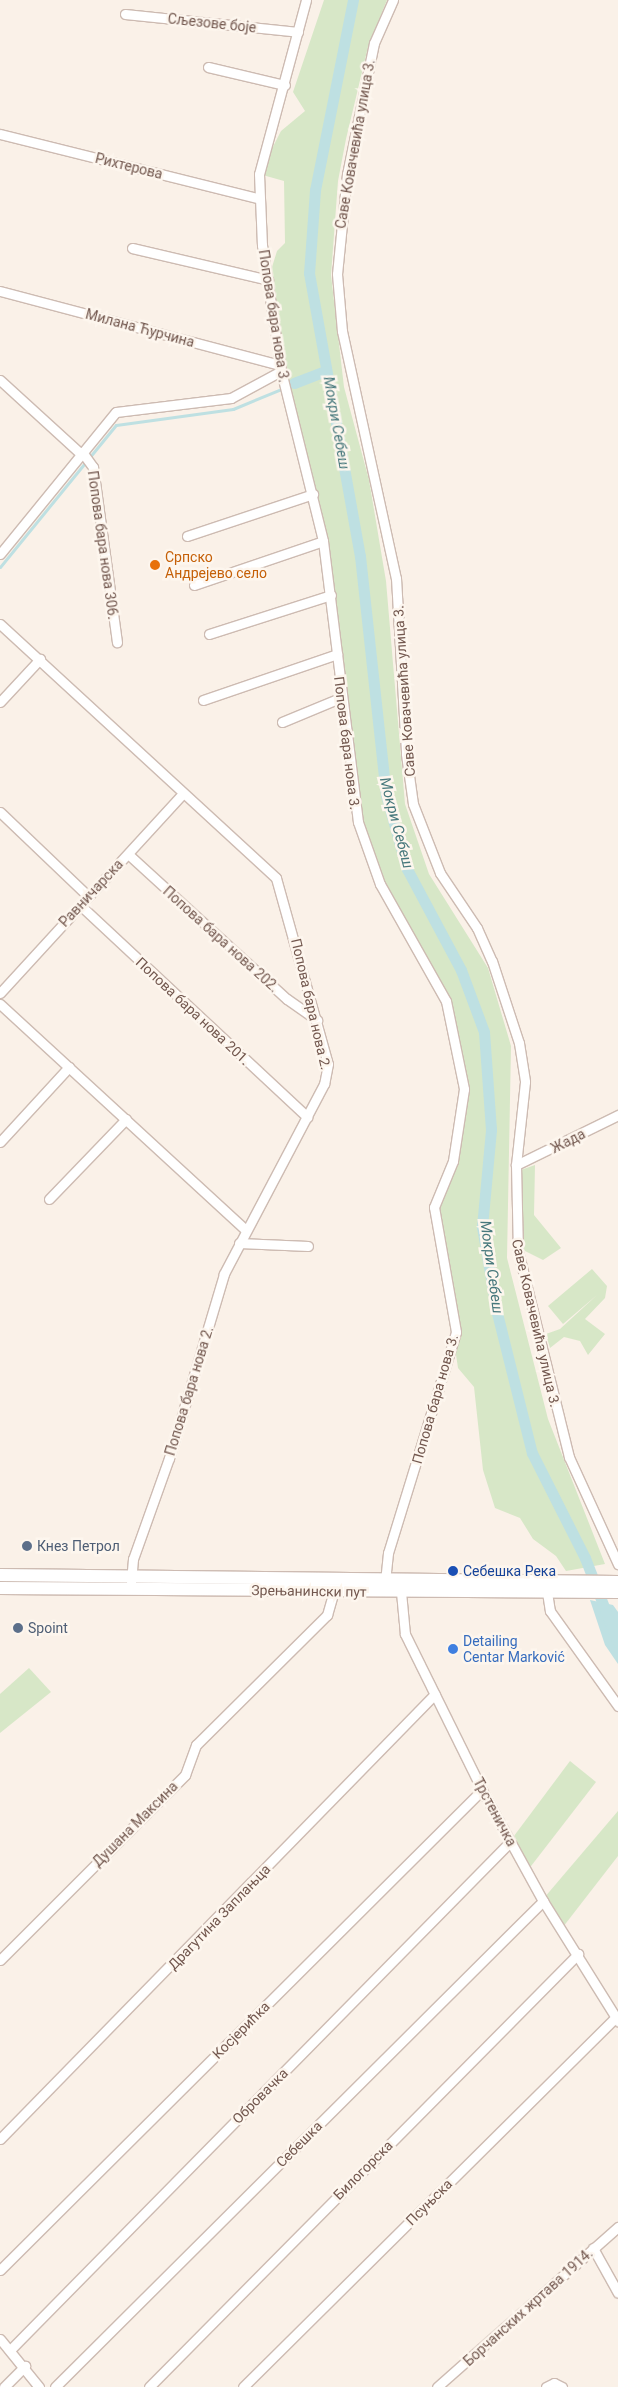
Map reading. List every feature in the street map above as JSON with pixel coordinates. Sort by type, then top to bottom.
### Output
[{"type":"main road","name":"Зрењанински пут","points":[[0,1575],[334,1591],[401,1592],[546,1587],[612,1587]]},
{"type":"main road","name":"Зрењанински пут","points":[[0,1588],[131,1582],[386,1580],[546,1587]]},
{"type":"street","name":"Попова бара нова 3.","points":[[306,0],[285,85],[263,153],[257,198],[280,368],[323,541],[331,594],[340,698],[352,797],[366,848],[380,884],[446,1001],[464,1089],[453,1161],[434,1207],[456,1332],[388,1553],[386,1580]]},
{"type":"street","name":"Саве Ковачевића улица 3.","points":[[393,0],[374,43],[348,174],[337,274],[340,312],[396,578],[406,754],[413,804],[440,873],[477,928],[492,961],[524,1064],[516,1165],[515,1234],[540,1350],[569,1457],[618,1564]]},
{"type":"street","name":"Сљезове боје","points":[[125,14],[298,32]]},
{"type":"street","points":[[208,67],[285,85]]},
{"type":"street","name":"Рихтерова","points":[[0,134],[257,198]]},
{"type":"street","points":[[132,248],[268,280]]},
{"type":"street","name":"Милана Ћурчина","points":[[0,291],[280,368]]},
{"type":"street","name":"Попова бара нова 306.","points":[[0,554],[116,412],[231,398],[280,368]]},
{"type":"street","points":[[0,380],[82,452]]},
{"type":"street","name":"Попова бара нова 306.","points":[[82,452],[91,460],[117,642]]},
{"type":"street","points":[[187,536],[312,494]]},
{"type":"street","points":[[194,586],[323,541]]},
{"type":"street","points":[[210,634],[331,594]]},
{"type":"street","name":"Попова бара нова 2.","points":[[0,624],[40,659],[280,885],[317,1020],[328,1070],[307,1116],[239,1243],[219,1287],[169,1458],[133,1559],[131,1582]]},
{"type":"street","points":[[203,700],[337,654]]},
{"type":"street","points":[[0,702],[40,659]]},
{"type":"street","points":[[282,722],[340,698]]},
{"type":"street","name":"Равничарска","points":[[0,993],[183,793]]},
{"type":"street","points":[[0,812],[88,896]]},
{"type":"street","name":"Попова бара нова 202.","points":[[128,854],[287,999],[317,1020]]},
{"type":"street","name":"Попова бара нова 201.","points":[[80,905],[307,1116]]},
{"type":"street","points":[[0,1004],[246,1230]]},
{"type":"street","points":[[0,1142],[69,1067]]},
{"type":"street","name":"Жада","points":[[516,1165],[618,1115]]},
{"type":"street","points":[[49,1199],[126,1119]]},
{"type":"street","points":[[239,1243],[308,1246]]},
{"type":"street","points":[[546,1587],[550,1611],[618,1706]]},
{"type":"street","name":"Душана Максина","points":[[0,1960],[184,1775],[196,1745],[327,1616],[334,1591]]},
{"type":"street","name":"Трстеничка","points":[[401,1592],[405,1634],[482,1790],[542,1901],[578,1954],[617,2019]]},
{"type":"street","name":"Драгутина Заплањца","points":[[0,2139],[435,1694]]},
{"type":"street","name":"Косјерићка","points":[[0,2270],[482,1790]]},
{"type":"street","name":"Обровачка","points":[[11,2349],[510,1842]]},
{"type":"street","name":"Себешка","points":[[55,2387],[542,1901]]},
{"type":"street","name":"Билогорска","points":[[149,2387],[578,1954]]},
{"type":"street","name":"Псуњска","points":[[243,2387],[617,2019]]},
{"type":"street","name":"Борчанских жртава 1914.","points":[[437,2387],[618,2227]]},
{"type":"street","points":[[593,2248],[618,2293]]},
{"type":"street","points":[[0,2339],[25,2366],[39,2387]]},
{"type":"street","points":[[4,2387],[25,2366]]},
{"type":"street","points":[[546,2387],[554,2382],[562,2387]]},
{"type":"green space","points":[[324,0],[387,0],[368,47],[346,139],[338,181],[331,275],[344,387],[369,480],[386,581],[405,804],[429,874],[488,968],[511,1046],[507,1258],[548,1419],[605,1564],[566,1571],[556,1556],[533,1539],[520,1518],[495,1508],[483,1470],[474,1387],[458,1368],[434,1207],[448,1175],[464,1089],[446,1001],[380,884],[366,848],[323,541],[281,371],[268,280],[277,251],[285,243],[284,181],[259,174],[281,131],[305,111],[293,92]]},
{"type":"green space","points":[[535,1165],[534,1215],[561,1248],[543,1260],[523,1250],[519,1228],[518,1171]]},
{"type":"green space","points":[[592,1269],[607,1286],[605,1298],[585,1319],[605,1334],[588,1355],[580,1341],[564,1337],[550,1348],[546,1334],[560,1329],[597,1295],[563,1324],[548,1306]]},
{"type":"green space","points":[[29,1668],[51,1692],[0,1733],[0,1694]]},
{"type":"green space","points":[[570,1761],[596,1782],[528,1870],[511,1840]]},
{"type":"green space","points":[[618,1811],[618,1856],[563,1927],[544,1898]]},
{"type":"water","points":[[590,1600],[613,1605],[618,1612],[618,1664],[605,1645]]},
{"type":"waterway","name":"Мокри Себеш","points":[[353,0],[315,190],[309,273],[360,556],[386,795],[407,869],[461,970],[484,1032],[491,1130],[482,1227],[497,1313],[532,1453],[585,1558],[618,1643]]},
{"type":"waterway","points":[[294,383],[325,371]]},
{"type":"waterway","points":[[0,567],[116,425],[233,409],[281,389]]},
{"type":"place","name":"Српско Андрејево село","points":[[155,565]]},
{"type":"place","name":"Кнез Петрол","points":[[27,1546]]},
{"type":"place","name":"Себешка Река","points":[[453,1571]]},
{"type":"place","name":"Spoint","points":[[18,1628]]},
{"type":"place","name":"Detailing Centar Marković","points":[[453,1649]]}]
